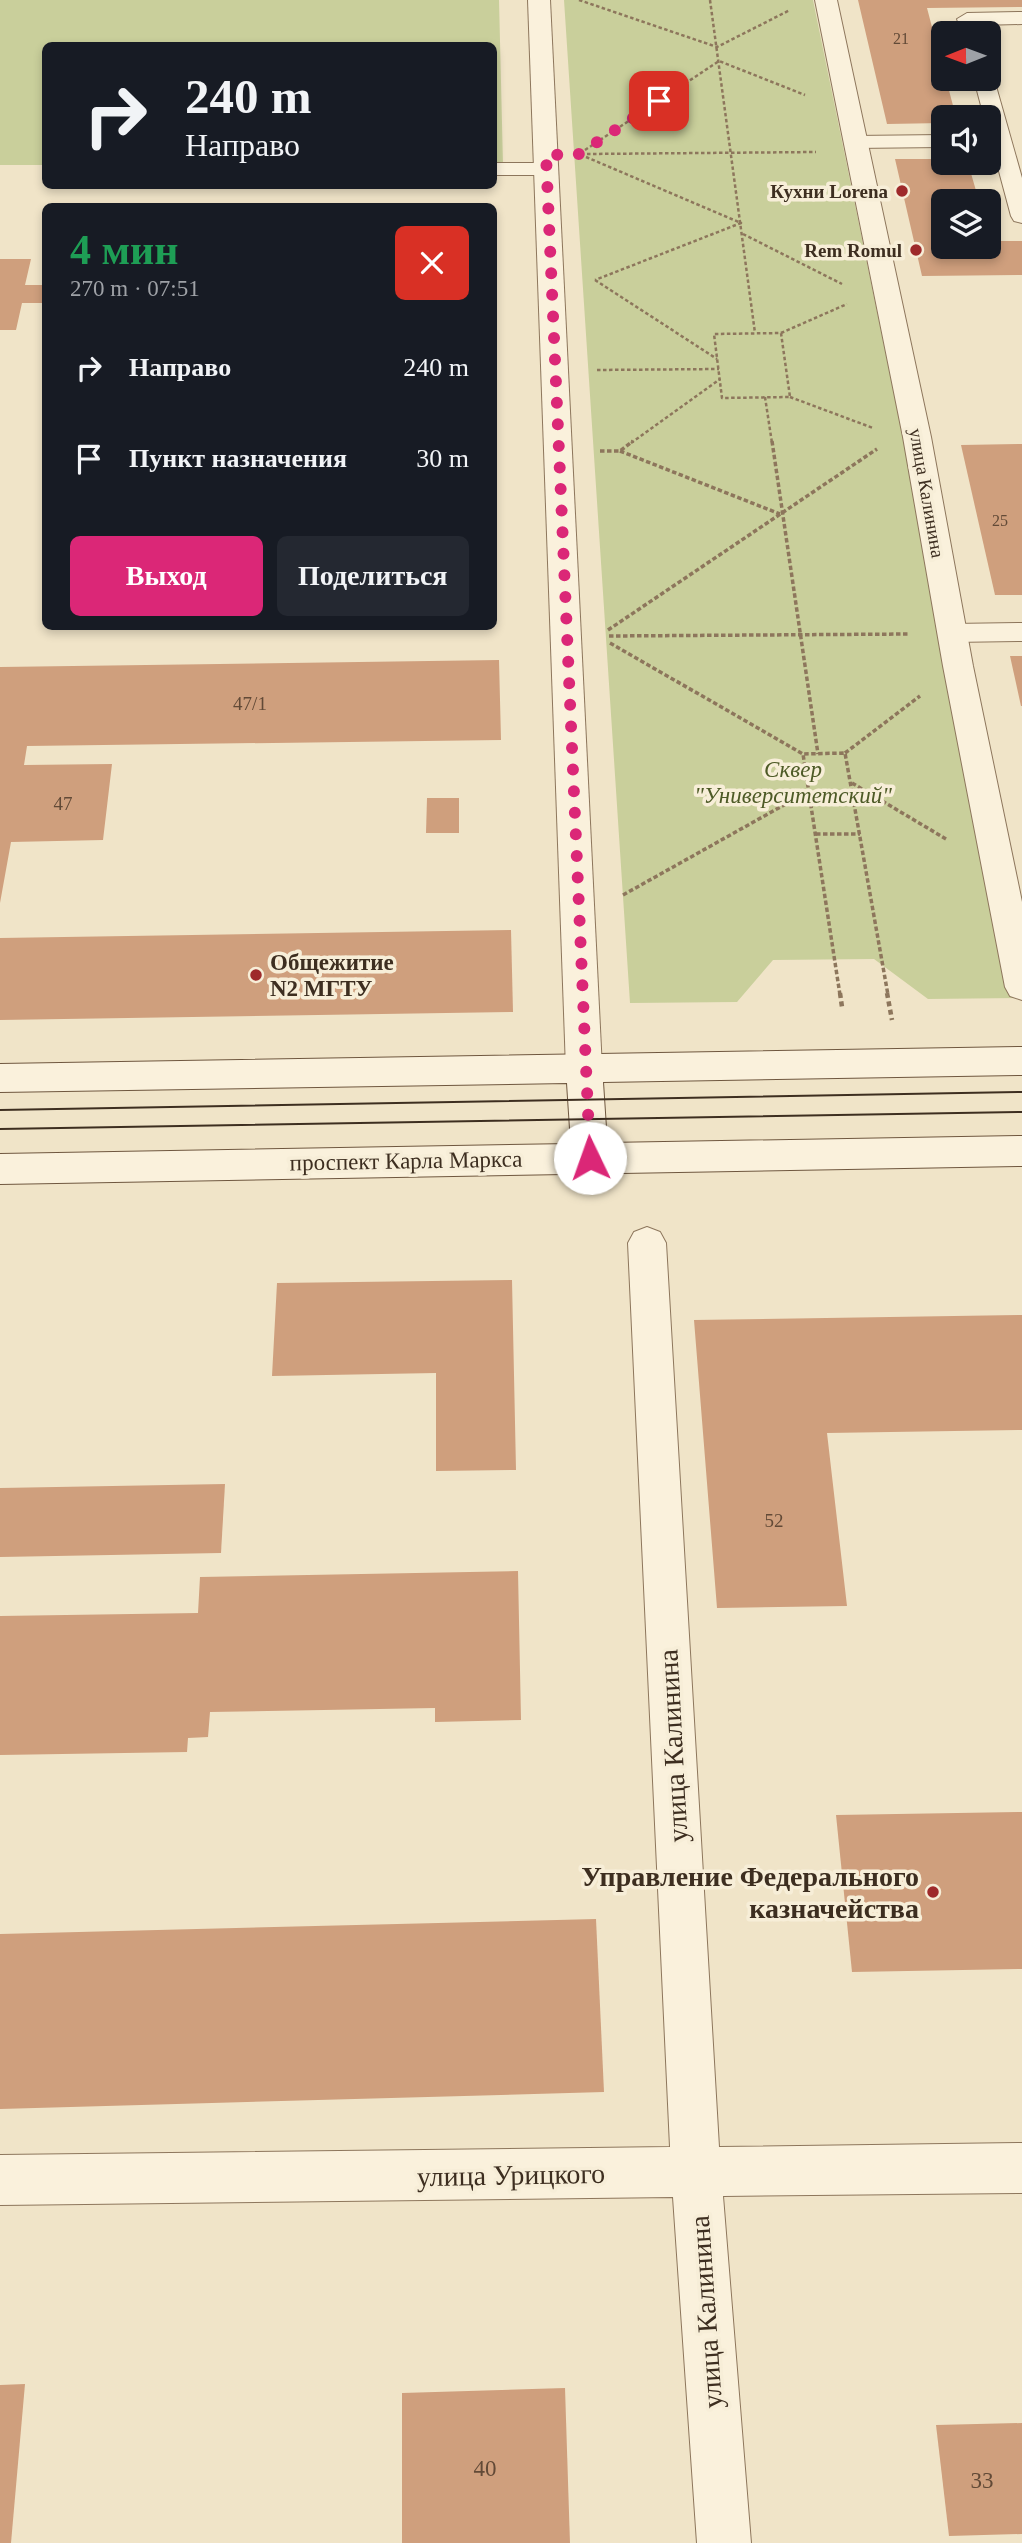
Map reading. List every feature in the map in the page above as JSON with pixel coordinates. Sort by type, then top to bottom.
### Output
[{"type":"street","points":[[539,0],[577,921],[590,1158]]},
{"type":"street","name":"улица Калинина","points":[[826,0],[917,437],[958,666],[1022,987]]},
{"type":"street","points":[[0,1078],[1022,1061]]},
{"type":"street","name":"проспект Карла Маркса","points":[[0,1168],[1022,1151]]},
{"type":"street","name":"улица Калинина","points":[[647,1243],[696,2173],[724,2543]]},
{"type":"street","name":"улица Урицкого","points":[[0,2180],[1022,2168]]},
{"type":"lane","points":[[968,21],[967,19],[1022,18]]},
{"type":"lane","points":[[855,147],[931,142]]},
{"type":"lane","points":[[1001,158],[1022,216]]},
{"type":"lane","points":[[497,169],[546,169]]},
{"type":"lane","points":[[952,633],[1022,632]]},
{"type":"path","points":[[579,0],[717,47],[798,6]]},
{"type":"path","points":[[709,0],[755,333]]},
{"type":"path","points":[[719,61],[849,113]]},
{"type":"path","points":[[579,154],[719,61]]},
{"type":"path","points":[[579,154],[732,153],[855,147]]},
{"type":"path","points":[[579,154],[741,223]]},
{"type":"path","points":[[717,359],[595,280],[741,223]]},
{"type":"path","points":[[743,234],[854,290]]},
{"type":"path","points":[[854,302],[781,333],[714,334],[722,398],[790,397],[882,432]]},
{"type":"path","points":[[781,333],[790,397]]},
{"type":"path","points":[[555,370],[719,369]]},
{"type":"path","points":[[620,451],[720,379]]},
{"type":"path","points":[[765,397],[818,754]]},
{"type":"path","points":[[598,636],[883,445]]},
{"type":"path","points":[[558,452],[620,451],[781,514]]},
{"type":"path","points":[[598,636],[952,633]]},
{"type":"path","points":[[598,636],[803,754],[845,753],[958,666]]},
{"type":"path","points":[[845,753],[889,1006]]},
{"type":"path","points":[[803,754],[842,1007]]},
{"type":"path","points":[[851,782],[999,870]]},
{"type":"path","points":[[577,921],[809,790]]},
{"type":"path","points":[[816,834],[860,834]]},
{"type":"green space","points":[[0,0],[499,0],[503,164],[497,164],[497,42],[42,42],[42,165],[0,165]]},
{"type":"green space","name":"Сквер \"Университетский\"","points":[[564,0],[813,0],[1018,998],[928,999],[874,959],[773,960],[737,1002],[630,1003]]},
{"type":"building","points":[[858,0],[1022,0],[1022,7],[927,8],[931,23],[931,91],[949,91],[953,105],[931,105],[931,123],[887,124]]},
{"type":"building","points":[[895,159],[931,159],[931,175],[971,175],[976,189],[931,189],[931,259],[1001,259],[1001,241],[1022,241],[1022,275],[922,276]]},
{"type":"building","points":[[0,259],[31,259],[25,285],[42,285],[42,303],[22,303],[16,330],[0,330]]},
{"type":"building","points":[[1022,444],[1022,595],[995,595],[961,445]]},
{"type":"building","points":[[1010,656],[1022,656],[1022,706],[1021,706]]},
{"type":"building","points":[[499,660],[501,740],[27,746],[24,765],[112,764],[103,840],[11,842],[0,903],[0,667]]},
{"type":"building","points":[[427,798],[459,798],[459,833],[426,833]]},
{"type":"building","name":"Общежитие N2 МГТУ","points":[[511,930],[513,1012],[0,1020],[0,938]]},
{"type":"building","points":[[512,1280],[516,1470],[436,1471],[436,1373],[272,1376],[277,1283]]},
{"type":"building","points":[[1022,1315],[1022,1430],[827,1433],[847,1606],[717,1608],[694,1320]]},
{"type":"building","points":[[225,1484],[221,1553],[0,1557],[0,1488]]},
{"type":"building","points":[[518,1571],[521,1720],[435,1722],[435,1708],[210,1712],[208,1737],[188,1738],[187,1752],[0,1755],[0,1616],[198,1613],[200,1577]]},
{"type":"building","name":"Управление Федерального казначейства","points":[[1022,1812],[1022,1969],[852,1972],[836,1815]]},
{"type":"building","points":[[596,1919],[604,2092],[0,2109],[0,1934]]},
{"type":"building","points":[[25,2384],[11,2543],[0,2543],[0,2385]]},
{"type":"building","points":[[565,2388],[570,2543],[402,2543],[402,2393]]},
{"type":"building","points":[[1022,2423],[1022,2534],[949,2536],[936,2425]]},
{"type":"tram line","points":[[0,1110],[1022,1092]]},
{"type":"tram line","points":[[0,1129],[1022,1112]]},
{"type":"place","name":"Кухни Lorena","points":[[902,191]]},
{"type":"place","name":"Rem Romul","points":[[916,250]]},
{"type":"place","name":"Общежитие N2 МГТУ","points":[[256,975]]},
{"type":"place","name":"Управление Федерального казначейства","points":[[933,1892]]},
{"type":"route","points":[[590,1158],[577,921],[546,155],[579,154],[659,101]]}]
